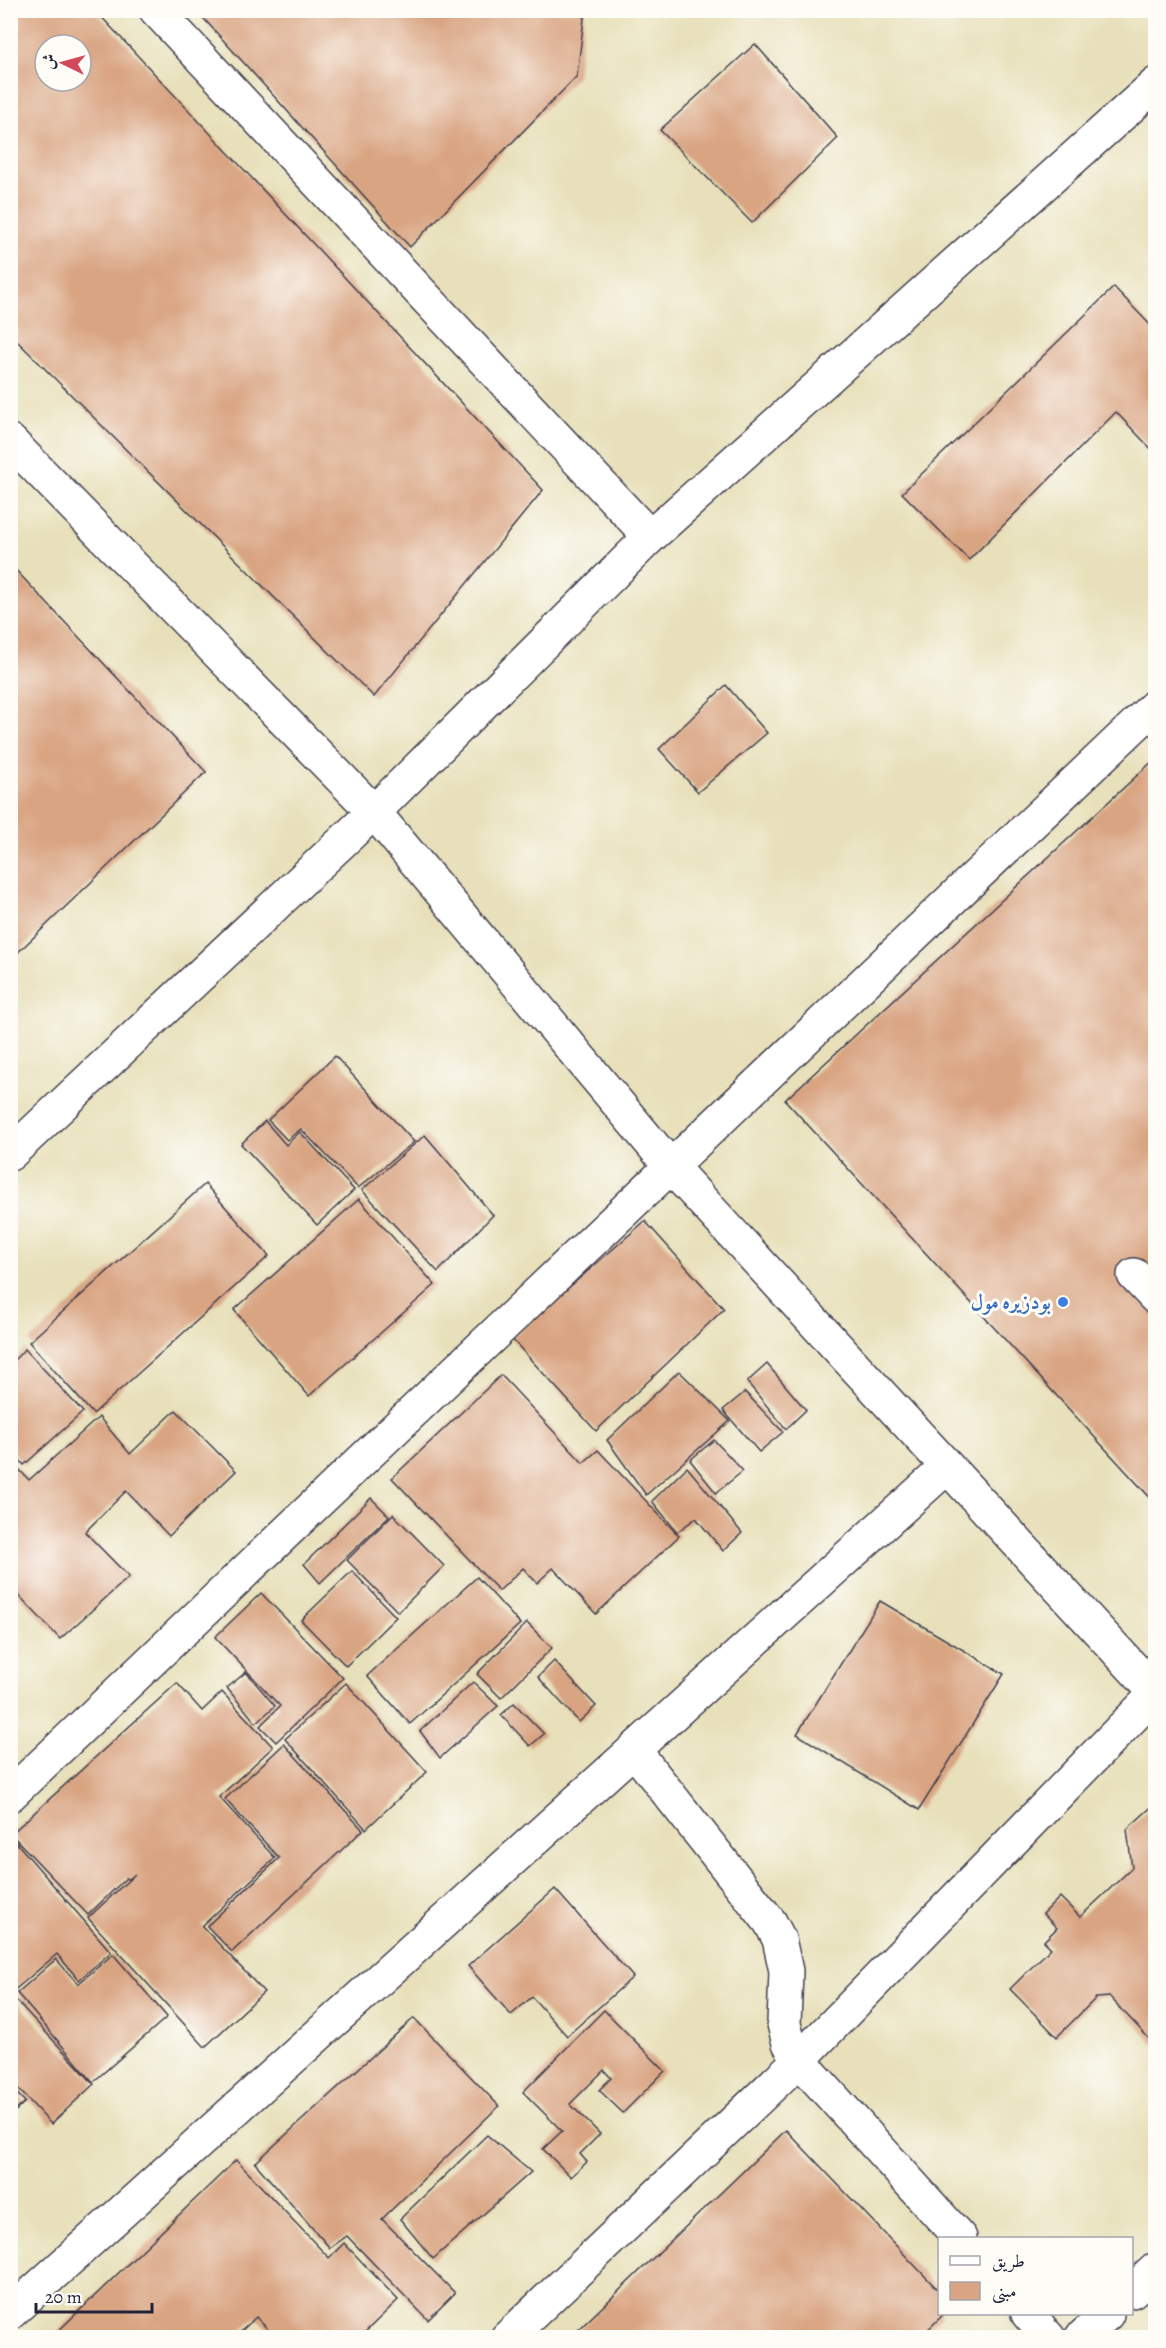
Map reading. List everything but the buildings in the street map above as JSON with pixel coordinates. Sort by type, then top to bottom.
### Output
[{"type":"lane","points":[[156,10],[650,537]]},
{"type":"lane","points":[[10,1154],[374,812],[650,537],[1155,84]]},
{"type":"lane","points":[[10,441],[374,812],[670,1167],[1155,1693],[799,2060],[507,2337]]},
{"type":"lane","points":[[10,1795],[1155,705]]},
{"type":"lane","points":[[10,2313],[947,1467]]},
{"type":"lane","points":[[634,1750],[770,1922],[779,1939],[786,1971],[784,2024],[789,2043],[799,2060],[959,2237]]},
{"type":"lane","points":[[1133,2289],[1155,2269]]},
{"type":"lane","points":[[1030,2315],[1049,2337]]},
{"type":"lane","points":[[1081,2337],[1105,2315]]},
{"type":"place","name":"بودزيره مول","points":[[1063,1302]]}]
